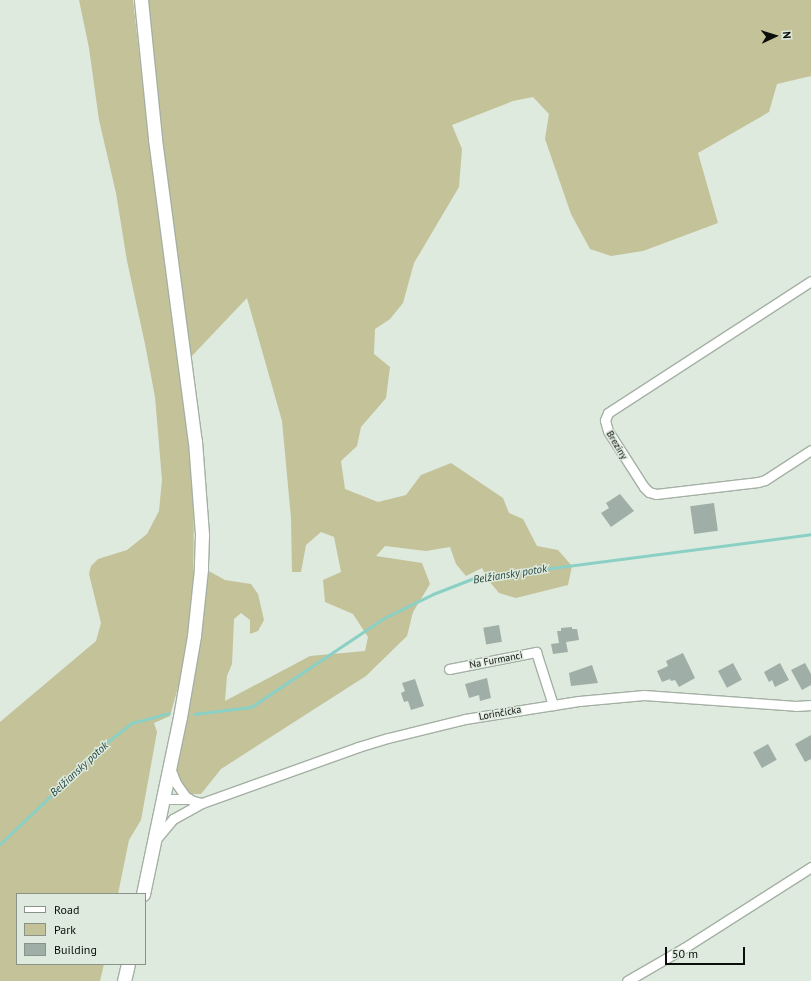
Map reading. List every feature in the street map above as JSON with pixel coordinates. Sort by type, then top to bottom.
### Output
[{"type":"main road","points":[[141,0],[155,139],[195,441],[202,535],[199,604],[170,767],[143,893]]},
{"type":"main road","points":[[124,981],[128,965]]},
{"type":"street","name":"Breziny","points":[[811,282],[608,413],[605,420],[608,431],[644,488],[656,494],[758,482],[765,480],[811,450]]},
{"type":"street","name":"Na Furmanci","points":[[449,668],[536,652],[553,705]]},
{"type":"street","name":"Lorinčícka","points":[[154,842],[166,825],[183,812],[202,803],[342,752],[388,738],[465,719],[611,697],[644,695],[796,706],[811,705]]},
{"type":"street","points":[[170,767],[178,786],[189,799]]},
{"type":"street","points":[[162,804],[189,799],[202,803]]},
{"type":"street","points":[[162,804],[172,812],[183,812]]},
{"type":"street","points":[[627,981],[684,948],[811,867]]},
{"type":"green space","points":[[79,0],[133,0],[156,201],[180,369],[194,499],[193,598],[180,680],[170,716],[154,723],[157,732],[141,820],[129,840],[118,893],[16,893],[16,965],[104,965],[100,981],[0,981],[0,722],[96,641],[101,623],[89,574],[91,566],[98,559],[127,550],[147,534],[159,511],[162,480],[155,397],[127,261],[116,193],[99,120],[89,48]]},
{"type":"green space","points":[[145,0],[811,0],[811,76],[777,84],[769,112],[698,153],[718,223],[643,251],[611,256],[590,249],[571,214],[545,139],[549,114],[533,97],[513,101],[452,125],[462,149],[459,187],[414,263],[403,303],[390,319],[375,329],[374,354],[390,367],[386,398],[361,427],[357,446],[341,461],[345,489],[378,502],[406,495],[421,475],[451,463],[503,498],[509,513],[523,519],[537,546],[558,550],[572,566],[568,585],[516,598],[499,593],[489,581],[482,568],[466,576],[456,564],[450,547],[426,551],[385,546],[376,556],[422,563],[430,584],[413,612],[407,636],[366,676],[221,769],[201,794],[190,794],[178,780],[175,767],[207,570],[225,580],[251,584],[258,594],[264,620],[258,631],[250,634],[250,620],[241,613],[234,619],[232,664],[227,676],[225,701],[310,656],[365,651],[368,637],[353,614],[325,602],[323,580],[341,572],[334,537],[321,532],[306,545],[301,572],[292,572],[291,518],[282,421],[247,298],[189,359],[162,166]]},
{"type":"building","points":[[620,494],[634,511],[611,527],[601,513],[609,508],[606,503]]},
{"type":"building","points":[[714,503],[718,531],[694,534],[690,506]]},
{"type":"building","points":[[499,625],[502,642],[486,645],[483,628]]},
{"type":"building","points":[[572,627],[572,629],[577,629],[579,640],[566,642],[568,652],[553,654],[551,644],[559,643],[557,631],[561,631],[561,628]]},
{"type":"building","points":[[683,653],[695,678],[679,687],[675,680],[671,681],[670,679],[662,682],[657,671],[668,666],[666,661]]},
{"type":"building","points":[[733,663],[742,680],[727,688],[718,671]]},
{"type":"building","points":[[780,663],[789,680],[775,687],[772,680],[769,682],[764,672]]},
{"type":"building","points":[[805,663],[811,674],[811,685],[802,690],[791,670]]},
{"type":"building","points":[[592,665],[598,683],[571,686],[569,673]]},
{"type":"building","points":[[487,678],[491,698],[480,701],[479,695],[469,698],[465,684]]},
{"type":"building","points":[[415,679],[424,706],[411,710],[408,701],[404,702],[401,693],[405,691],[402,683]]},
{"type":"building","points":[[811,735],[811,759],[805,762],[795,744]]},
{"type":"building","points":[[768,744],[777,760],[762,768],[753,752]]},
{"type":"waterway","name":"Belžiansky potok","points":[[194,714],[251,707],[384,618],[433,594],[474,578],[811,534]]},
{"type":"waterway","name":"Belžiansky potok","points":[[0,844],[106,743],[132,723],[169,713]]}]
